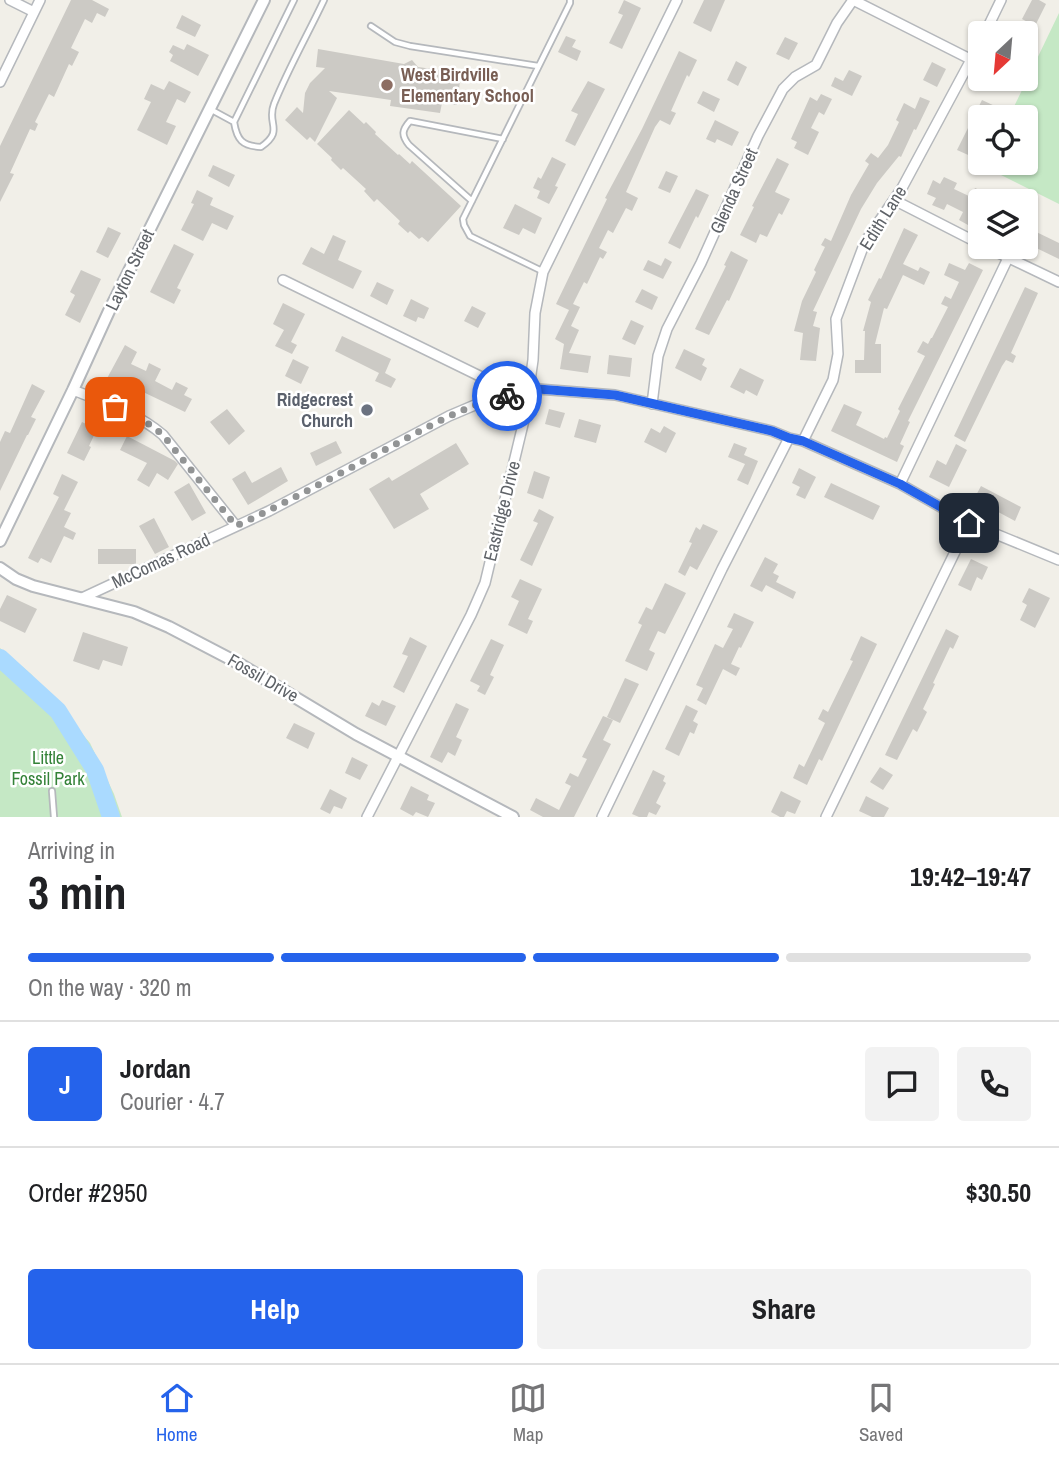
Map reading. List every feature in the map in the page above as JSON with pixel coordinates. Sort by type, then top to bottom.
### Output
[{"type":"street","points":[[10,0],[34,12]]},
{"type":"street","points":[[0,82],[40,0]]},
{"type":"street","name":"Layton Street","points":[[0,541],[115,299],[264,0]]},
{"type":"street","name":"Eastridge Drive","points":[[367,817],[485,583],[525,416],[533,360],[535,313],[543,272],[677,0]]},
{"type":"street","points":[[853,0],[968,58]]},
{"type":"street","name":"Glenda Street","points":[[652,404],[658,356],[667,329],[701,263],[758,136],[783,89],[795,77],[816,65],[837,23],[853,0]]},
{"type":"street","points":[[991,21],[1001,0]]},
{"type":"street","name":"Edith Lane","points":[[803,441],[833,380],[838,354],[836,319],[865,242],[894,200],[968,67]]},
{"type":"street","points":[[894,200],[968,238]]},
{"type":"street","points":[[900,484],[1008,259]]},
{"type":"street","points":[[1010,259],[1059,282]]},
{"type":"street","points":[[283,280],[498,384],[528,391]]},
{"type":"street","name":"McComas Road","points":[[82,598],[268,511],[449,416],[489,399],[538,389],[615,395],[772,431],[803,441],[900,484],[969,523],[1059,560]]},
{"type":"street","points":[[73,390],[136,415],[150,424],[163,435],[236,526]]},
{"type":"street","points":[[602,817],[722,569],[789,438]]},
{"type":"street","points":[[826,817],[969,523]]},
{"type":"street","name":"Fossil Drive","points":[[0,568],[33,586],[134,612],[169,627],[238,663],[356,734],[513,817]]},
{"type":"lane","points":[[294,0],[234,122],[236,134],[241,141],[251,146],[261,147],[271,141],[274,133],[272,107],[324,0]]},
{"type":"lane","points":[[543,272],[470,236],[463,219],[570,0]]},
{"type":"lane","points":[[371,26],[410,46],[538,66]]},
{"type":"lane","points":[[210,109],[234,122]]},
{"type":"lane","points":[[472,201],[409,145],[403,138],[403,129],[410,121],[503,139]]},
{"type":"lane","points":[[52,791],[54,817]]},
{"type":"green space","points":[[1059,13],[1059,204],[1038,194],[1038,189],[1029,189],[1001,175],[1038,175],[1038,105],[1015,105],[1022,91],[1038,91],[1038,57]]},
{"type":"green space","name":"Little Fossil Park","points":[[0,648],[31,674],[90,743],[122,817],[0,817]]},
{"type":"building","points":[[71,0],[92,0],[109,9],[105,17],[97,13],[92,23],[85,19],[71,48],[79,52],[72,66],[69,64],[54,97],[49,94],[35,122],[38,124],[35,131],[30,129],[10,173],[14,174],[0,202],[0,146]]},
{"type":"building","points":[[624,0],[641,8],[622,49],[609,43],[623,15],[618,13]]},
{"type":"building","points":[[704,0],[725,0],[711,32],[693,23]]},
{"type":"building","points":[[1032,0],[1046,4],[1038,21],[1022,19]]},
{"type":"building","points":[[182,15],[201,25],[195,37],[176,28]]},
{"type":"building","points":[[566,36],[576,40],[572,47],[581,51],[577,61],[558,52]]},
{"type":"building","points":[[785,37],[798,43],[789,60],[776,54]]},
{"type":"building","points":[[187,44],[209,55],[198,76],[170,61],[173,55],[169,52],[173,45],[184,50]]},
{"type":"building","points":[[318,49],[404,64],[412,60],[418,67],[461,73],[457,105],[442,103],[440,113],[390,106],[391,100],[329,91],[337,98],[315,142],[310,137],[307,140],[285,120],[297,107],[303,113],[305,93],[310,83],[325,68],[316,67]]},
{"type":"building","points":[[679,51],[697,60],[671,111],[676,113],[670,125],[660,120],[655,127],[626,192],[638,198],[632,211],[626,208],[613,233],[608,230],[599,248],[607,252],[603,259],[600,257],[587,284],[584,282],[573,304],[580,307],[571,326],[579,330],[569,353],[591,356],[588,373],[560,369],[564,344],[555,339],[569,310],[556,304],[607,199],[605,198]]},
{"type":"building","points":[[736,61],[747,67],[738,86],[727,80]]},
{"type":"building","points":[[932,62],[946,69],[937,87],[923,80]]},
{"type":"building","points":[[849,70],[862,76],[852,96],[831,86],[835,77],[843,81]]},
{"type":"building","points":[[169,81],[191,92],[185,103],[177,99],[166,122],[176,126],[167,145],[137,130],[151,102],[144,99],[151,84],[164,90]]},
{"type":"building","points":[[588,81],[605,89],[575,146],[565,141],[578,114],[571,111]]},
{"type":"building","points":[[703,91],[720,99],[714,112],[697,103]]},
{"type":"building","points":[[821,94],[832,99],[824,115],[819,112],[811,128],[819,132],[808,155],[794,148],[797,142],[791,139],[810,97],[817,101]]},
{"type":"building","points":[[920,97],[930,101],[916,130],[914,129],[901,157],[899,156],[877,183],[861,209],[813,311],[817,312],[813,326],[820,328],[816,361],[800,360],[803,333],[794,331],[802,301],[825,247],[821,245],[825,238],[831,241],[851,195],[869,164],[865,161],[871,153],[878,158],[888,145],[904,103],[915,109]]},
{"type":"building","points":[[982,100],[993,105],[980,105]]},
{"type":"building","points":[[349,110],[364,124],[366,122],[398,155],[410,164],[412,161],[461,206],[428,242],[422,237],[419,239],[410,231],[408,233],[398,224],[400,221],[377,199],[374,202],[364,191],[366,189],[343,168],[341,170],[317,144]]},
{"type":"building","points":[[715,120],[739,132],[732,146],[717,139],[715,143],[706,139]]},
{"type":"building","points":[[968,128],[968,155],[957,150]]},
{"type":"building","points":[[552,157],[566,164],[549,204],[537,198],[540,191],[533,188],[538,177],[541,179]]},
{"type":"building","points":[[777,158],[789,164],[775,192],[790,199],[782,215],[779,213],[767,237],[760,234],[756,243],[740,235]]},
{"type":"building","points":[[213,165],[235,175],[229,187],[208,176]]},
{"type":"building","points":[[666,171],[678,176],[670,193],[658,188]]},
{"type":"building","points":[[944,177],[957,183],[954,189],[968,196],[968,225],[959,220],[963,212],[947,204],[944,210],[932,205],[936,198],[927,194],[933,180],[940,184]]},
{"type":"building","points":[[696,189],[709,195],[680,249],[668,243]]},
{"type":"building","points":[[197,190],[213,198],[210,205],[234,216],[227,230],[212,223],[203,241],[181,230],[194,204],[191,203]]},
{"type":"building","points":[[515,204],[542,218],[535,234],[523,228],[519,235],[503,228]]},
{"type":"building","points":[[108,227],[121,233],[108,258],[96,252]]},
{"type":"building","points":[[904,228],[918,235],[903,264],[918,271],[920,267],[930,272],[924,285],[903,275],[887,309],[884,308],[875,344],[881,344],[881,373],[855,373],[855,360],[864,360],[863,331],[871,302],[868,300],[879,278],[881,279]]},
{"type":"building","points":[[1038,233],[1059,243],[1059,259],[1038,249]]},
{"type":"building","points":[[333,235],[346,241],[338,260],[362,271],[353,289],[302,264],[311,247],[324,254]]},
{"type":"building","points":[[174,244],[194,254],[177,288],[181,290],[174,304],[150,292]]},
{"type":"building","points":[[731,251],[748,260],[709,335],[695,329]]},
{"type":"building","points":[[665,258],[672,262],[663,279],[643,270],[648,260],[661,266]]},
{"type":"building","points":[[949,263],[965,270],[969,263],[983,270],[908,421],[910,422],[900,444],[904,446],[897,462],[831,431],[844,404],[862,412],[856,425],[887,438],[900,411],[898,409],[925,356],[917,352],[923,341],[928,344],[932,338],[948,307],[941,304],[945,296],[951,299],[959,282],[944,275]]},
{"type":"building","points":[[81,270],[101,279],[80,323],[65,315],[75,295],[70,292]]},
{"type":"building","points":[[377,282],[394,290],[387,305],[370,296]]},
{"type":"building","points":[[1025,287],[1038,293],[1011,353],[1016,356],[1013,363],[1006,360],[1002,366],[965,442],[954,436]]},
{"type":"building","points":[[642,289],[658,297],[652,310],[635,302]]},
{"type":"building","points":[[411,299],[429,308],[424,319],[418,317],[416,322],[403,316]]},
{"type":"building","points":[[283,303],[305,314],[291,342],[297,345],[292,354],[275,346],[284,330],[273,324]]},
{"type":"building","points":[[472,306],[486,313],[478,328],[464,321]]},
{"type":"building","points":[[631,320],[644,326],[635,345],[622,339]]},
{"type":"building","points":[[342,336],[391,359],[385,373],[396,379],[391,388],[375,381],[379,373],[335,351]]},
{"type":"building","points":[[125,345],[137,352],[131,364],[146,371],[149,363],[161,369],[155,381],[172,390],[176,382],[188,388],[184,395],[192,399],[185,412],[122,382],[117,391],[104,384]]},
{"type":"building","points":[[684,349],[705,359],[702,365],[707,368],[701,381],[675,368]]},
{"type":"building","points":[[609,355],[632,358],[630,377],[607,374]]},
{"type":"building","points":[[293,359],[309,367],[301,384],[285,376]]},
{"type":"building","points":[[740,368],[764,380],[757,396],[746,390],[744,394],[730,387]]},
{"type":"building","points":[[32,384],[45,391],[31,417],[36,419],[0,491],[0,442],[5,431],[10,433]]},
{"type":"building","points":[[94,409],[104,414],[84,461],[67,453],[82,422],[86,424]]},
{"type":"building","points":[[227,409],[245,431],[229,445],[210,422]]},
{"type":"building","points":[[549,409],[565,413],[560,428],[545,424]]},
{"type":"building","points":[[579,419],[601,425],[596,443],[574,437]]},
{"type":"building","points":[[664,426],[676,433],[666,453],[644,442],[651,428],[660,433]]},
{"type":"building","points":[[127,436],[178,464],[168,480],[157,473],[149,487],[137,480],[147,463],[120,450]]},
{"type":"building","points":[[336,441],[342,453],[316,466],[310,453]]},
{"type":"building","points":[[456,443],[469,464],[420,494],[429,509],[394,529],[369,489],[389,477],[392,481]]},
{"type":"building","points":[[734,443],[747,448],[744,455],[758,461],[748,485],[737,480],[745,464],[728,457]]},
{"type":"building","points":[[956,444],[967,450],[949,487],[929,477],[937,460],[946,465]]},
{"type":"building","points":[[281,467],[288,481],[248,505],[232,479],[245,471],[252,483]]},
{"type":"building","points":[[799,468],[816,477],[805,499],[796,495],[800,487],[792,483]]},
{"type":"building","points":[[534,471],[550,477],[543,499],[527,493]]},
{"type":"building","points":[[62,474],[78,482],[64,510],[71,513],[64,527],[76,533],[73,540],[64,536],[51,563],[41,558],[38,563],[28,558],[59,497],[53,494]]},
{"type":"building","points":[[189,483],[206,513],[192,521],[174,492]]},
{"type":"building","points":[[831,483],[880,506],[873,520],[824,497]]},
{"type":"building","points":[[981,486],[1021,507],[1015,521],[974,499]]},
{"type":"building","points":[[539,509],[554,517],[532,566],[520,560],[538,523],[533,521]]},
{"type":"building","points":[[154,518],[169,547],[155,554],[139,526]]},
{"type":"building","points":[[703,524],[718,531],[697,570],[690,566],[685,576],[678,572],[692,543],[689,542],[696,527],[700,530]]},
{"type":"building","points":[[98,549],[136,549],[136,564],[98,564]]},
{"type":"building","points":[[765,557],[778,564],[773,573],[779,576],[776,582],[796,592],[793,599],[766,585],[762,592],[750,586]]},
{"type":"building","points":[[971,559],[988,567],[982,580],[977,577],[971,591],[958,585]]},
{"type":"building","points":[[520,579],[542,589],[528,619],[533,621],[527,634],[508,625],[519,601],[511,597]]},
{"type":"building","points":[[665,583],[686,593],[665,634],[658,631],[649,650],[655,653],[647,671],[625,661],[642,625],[638,623],[646,607],[652,610]]},
{"type":"building","points":[[1029,588],[1050,598],[1035,628],[1020,620],[1027,605],[1022,602]]},
{"type":"building","points":[[7,595],[37,609],[25,633],[0,621],[0,609]]},
{"type":"building","points":[[734,613],[754,622],[731,664],[740,668],[736,676],[723,669],[706,705],[697,700],[703,688],[696,685],[715,644],[723,648],[733,629],[727,627]]},
{"type":"building","points":[[946,629],[959,636],[953,649],[950,647],[933,683],[935,684],[923,709],[927,712],[917,732],[913,729],[897,760],[885,755]]},
{"type":"building","points":[[83,632],[128,647],[122,666],[103,660],[99,670],[73,661]]},
{"type":"building","points":[[861,636],[877,644],[822,761],[819,759],[807,785],[793,778],[799,764],[804,767],[825,723],[818,719],[823,709],[828,712],[853,661],[850,660]]},
{"type":"building","points":[[410,637],[427,646],[404,693],[393,687],[408,656],[402,654]]},
{"type":"building","points":[[491,639],[504,645],[490,675],[494,677],[485,695],[477,691],[480,686],[470,681]]},
{"type":"building","points":[[625,678],[639,684],[620,723],[607,717]]},
{"type":"building","points":[[382,700],[396,706],[386,726],[365,716],[372,702],[379,706]]},
{"type":"building","points":[[456,703],[469,709],[456,737],[462,740],[455,756],[448,752],[442,763],[430,757]]},
{"type":"building","points":[[686,705],[698,711],[693,721],[698,724],[694,734],[690,732],[679,756],[665,749]]},
{"type":"building","points":[[603,716],[613,720],[603,740],[611,744],[574,817],[543,817],[530,810],[536,798],[559,810],[571,786],[565,783],[570,773],[578,777],[587,759],[582,757]]},
{"type":"building","points":[[294,723],[315,733],[308,749],[286,738]]},
{"type":"building","points":[[352,757],[368,765],[360,780],[345,773]]},
{"type":"building","points":[[880,767],[893,775],[883,790],[870,782]]},
{"type":"building","points":[[653,770],[665,776],[663,781],[666,783],[656,803],[661,806],[656,815],[649,812],[647,817],[639,817],[632,814]]},
{"type":"building","points":[[411,786],[429,795],[427,800],[435,803],[428,817],[416,812],[413,816],[400,809]]},
{"type":"building","points":[[330,789],[347,798],[342,809],[334,806],[330,814],[320,809]]},
{"type":"building","points":[[781,791],[801,801],[795,814],[787,811],[784,817],[780,817],[771,812]]},
{"type":"building","points":[[866,796],[889,808],[884,817],[872,817],[859,811]]},
{"type":"waterway","points":[[0,658],[58,711],[95,770],[111,817]]},
{"type":"way so far","points":[[115,407],[136,415],[163,435],[236,526],[449,416],[489,399],[507,396]]},
{"type":"place","name":"West Birdville Elementary School","points":[[387,85]]},
{"type":"place","name":"Ridgecrest Church","points":[[367,410]]},
{"type":"route","points":[[507,396],[538,389],[615,395],[772,431],[803,441],[900,484],[969,523]]}]
